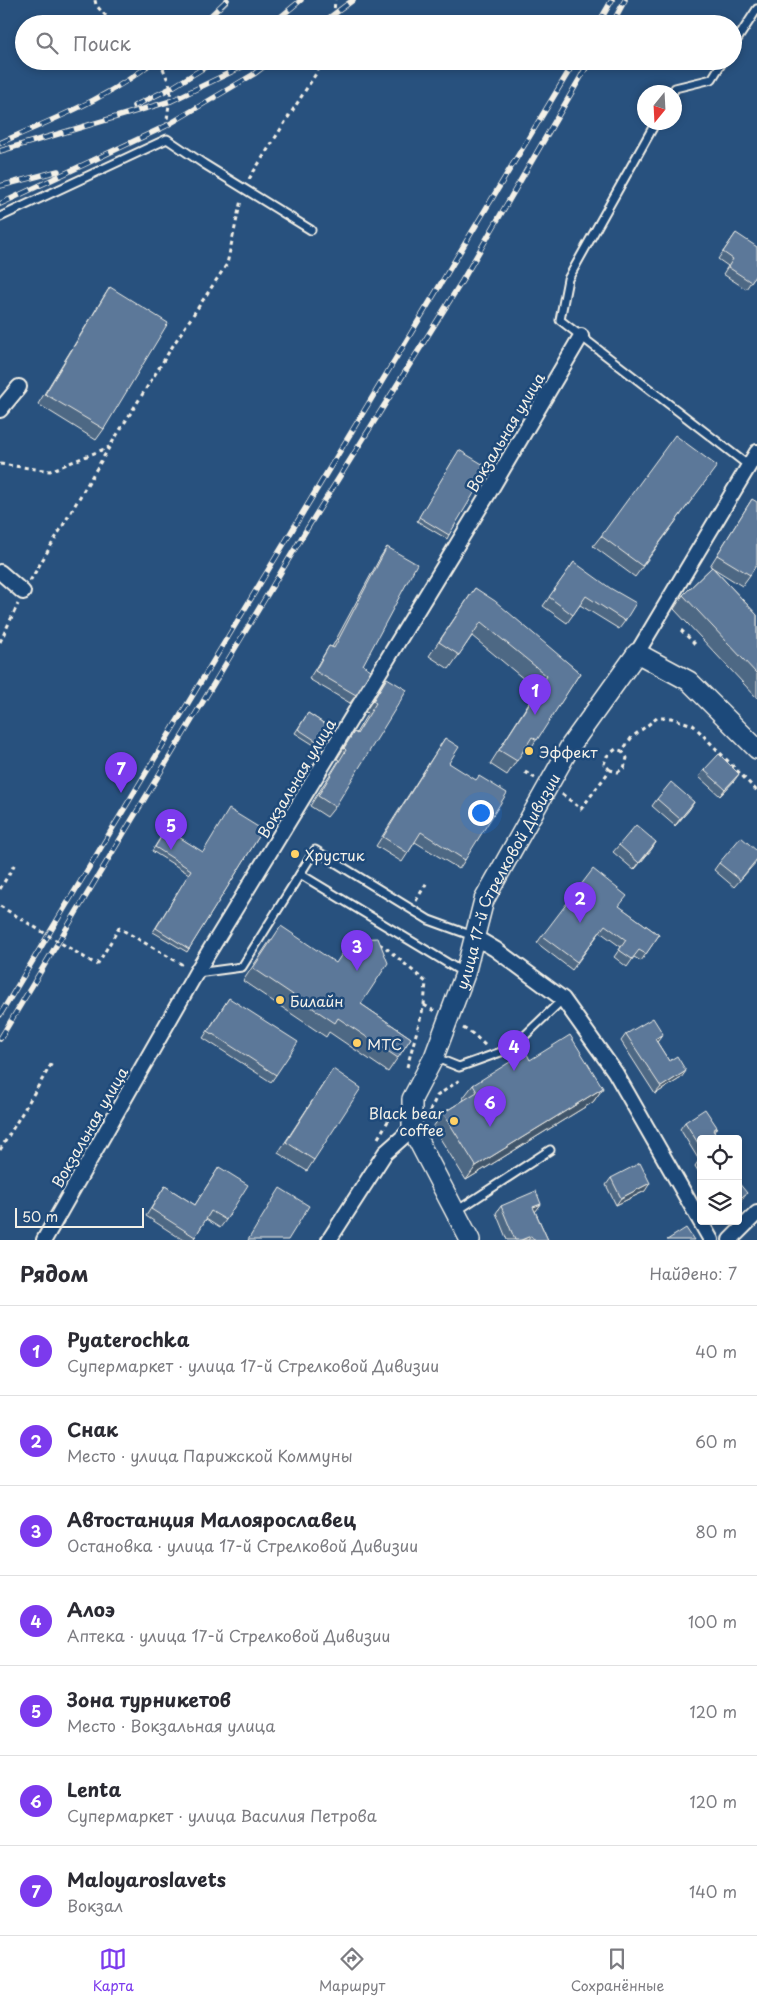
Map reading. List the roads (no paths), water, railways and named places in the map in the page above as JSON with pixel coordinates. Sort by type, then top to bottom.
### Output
[{"type":"main road","points":[[636,653],[689,681],[757,749]]},
{"type":"main road","name":"улица 17-й Стрелковой Дивизии","points":[[412,1129],[412,1099],[434,1057],[465,974],[473,936],[484,900],[571,745],[636,653]]},
{"type":"main road","points":[[412,1129],[470,1240]]},
{"type":"street","name":"Вокзальная улица","points":[[44,1240],[196,973],[483,502],[581,336]]},
{"type":"street","points":[[0,410],[19,387]]},
{"type":"street","name":"улица 17-й Стрелковой Дивизии","points":[[636,653],[757,452]]},
{"type":"street","points":[[0,572],[24,592]]},
{"type":"street","points":[[473,936],[495,949],[563,999],[615,1072],[712,1240]]},
{"type":"street","points":[[329,1240],[385,1153],[412,1129]]},
{"type":"street","points":[[730,1240],[757,1213]]},
{"type":"lane","points":[[742,32],[757,9]]},
{"type":"lane","points":[[682,86],[712,79],[718,70]]},
{"type":"lane","points":[[652,130],[568,279],[560,320],[749,466]]},
{"type":"lane","points":[[0,216],[166,139],[311,230]]},
{"type":"lane","points":[[196,973],[242,967],[315,850],[429,920],[473,936]]},
{"type":"lane","points":[[300,874],[465,974]]},
{"type":"lane","points":[[434,1057],[458,1067],[512,1048],[563,999]]},
{"type":"lane","points":[[455,1212],[550,1150]]},
{"type":"railway","points":[[211,15],[227,0]]},
{"type":"railway","points":[[283,15],[301,0]]},
{"type":"railway","points":[[333,15],[353,0]]},
{"type":"railway","points":[[603,15],[612,0]]},
{"type":"railway","points":[[617,15],[625,0]]},
{"type":"railway","points":[[0,143],[99,97],[142,70]]},
{"type":"railway","points":[[134,106],[171,88],[200,70]]},
{"type":"railway","points":[[0,151],[171,101],[235,70]]},
{"type":"railway","points":[[0,204],[166,126],[259,70]]},
{"type":"railway","points":[[0,1015],[570,70]]},
{"type":"railway","points":[[0,1039],[305,532],[462,281],[585,70]]},
{"type":"railway","points":[[0,186],[58,171]]},
{"type":"place","name":"Pyaterochka","points":[[535,715]]},
{"type":"place","name":"Эффект","points":[[529,751]]},
{"type":"place","name":"Maloyaroslavets","points":[[121,793]]},
{"type":"place","name":"Зона турникетов","points":[[171,850]]},
{"type":"place","name":"Хрустик","points":[[295,854]]},
{"type":"place","name":"Снак","points":[[580,923]]},
{"type":"place","name":"Автостанция Малоярославец","points":[[357,971]]},
{"type":"place","name":"Билайн","points":[[280,1000]]},
{"type":"place","name":"МТС","points":[[357,1043]]},
{"type":"place","name":"Алоэ","points":[[514,1071]]},
{"type":"place","name":"Black bear coffee","points":[[454,1121]]},
{"type":"place","name":"Lenta","points":[[490,1127]]}]
